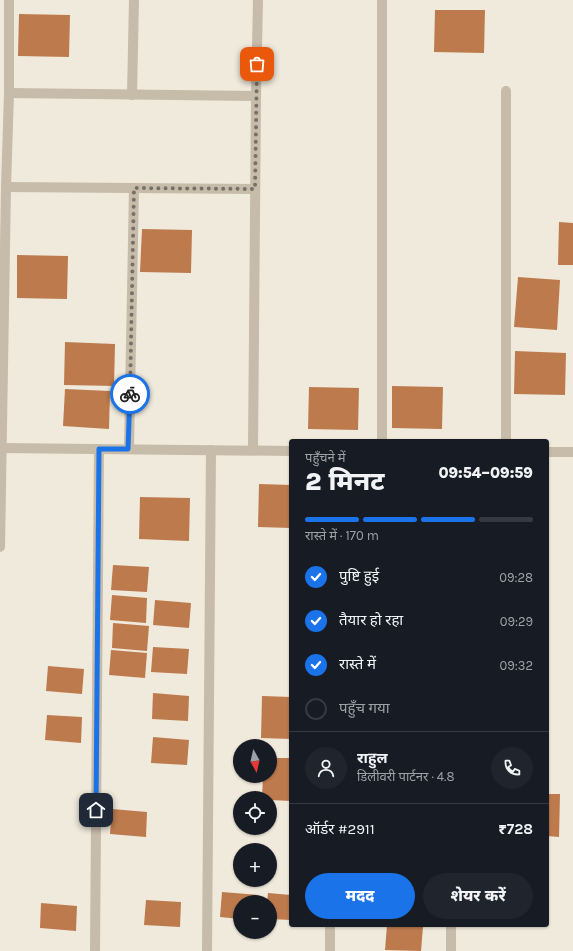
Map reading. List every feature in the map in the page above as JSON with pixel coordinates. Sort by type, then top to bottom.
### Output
[{"type":"street","points":[[0,547],[6,187],[10,93],[9,0]]},
{"type":"street","points":[[132,95],[134,0]]},
{"type":"street","points":[[253,450],[258,0]]},
{"type":"street","points":[[382,0],[382,439]]},
{"type":"street","points":[[506,92],[506,439]]},
{"type":"street","points":[[10,93],[256,96]]},
{"type":"street","points":[[6,187],[255,189]]},
{"type":"street","points":[[128,449],[134,188]]},
{"type":"street","points":[[1,448],[289,451]]},
{"type":"street","points":[[95,951],[99,449]]},
{"type":"street","points":[[207,951],[211,450]]},
{"type":"street","points":[[549,452],[573,452]]},
{"type":"street","points":[[330,927],[330,951]]},
{"type":"street","points":[[451,927],[451,951]]},
{"type":"building","points":[[435,10],[485,10],[484,53],[434,52]]},
{"type":"building","points":[[19,14],[70,15],[69,57],[18,56]]},
{"type":"building","points":[[559,222],[573,223],[573,265],[558,265]]},
{"type":"building","points":[[142,229],[192,230],[191,273],[140,272]]},
{"type":"building","points":[[17,255],[68,256],[67,299],[17,298]]},
{"type":"building","points":[[518,277],[560,280],[557,330],[514,327]]},
{"type":"building","points":[[65,342],[115,344],[114,386],[64,385]]},
{"type":"building","points":[[515,351],[566,353],[565,395],[514,394]]},
{"type":"building","points":[[392,386],[443,387],[442,429],[392,428]]},
{"type":"building","points":[[309,387],[359,388],[358,430],[308,429]]},
{"type":"building","points":[[65,389],[110,391],[109,429],[63,426]]},
{"type":"building","points":[[259,484],[289,485],[289,528],[258,527]]},
{"type":"building","points":[[140,497],[190,498],[189,541],[139,539]]},
{"type":"building","points":[[113,565],[149,567],[147,592],[111,590]]},
{"type":"building","points":[[112,595],[147,598],[146,623],[110,620]]},
{"type":"building","points":[[155,600],[191,603],[189,628],[153,625]]},
{"type":"building","points":[[113,623],[149,626],[147,651],[112,648]]},
{"type":"building","points":[[153,647],[189,649],[187,674],[151,672]]},
{"type":"building","points":[[111,650],[147,653],[145,678],[109,675]]},
{"type":"building","points":[[48,666],[84,669],[82,694],[46,691]]},
{"type":"building","points":[[153,693],[189,696],[188,721],[152,719]]},
{"type":"building","points":[[262,696],[289,697],[289,739],[261,738]]},
{"type":"building","points":[[47,715],[82,717],[81,743],[45,740]]},
{"type":"building","points":[[153,737],[189,740],[187,765],[151,763]]},
{"type":"building","points":[[277,758],[289,758],[289,801],[277,800],[277,791],[262,791],[263,783],[277,783]]},
{"type":"building","points":[[549,794],[560,794],[559,837],[549,836]]},
{"type":"building","points":[[112,809],[147,812],[146,837],[110,834]]},
{"type":"building","points":[[222,892],[258,895],[233,895],[233,918],[220,917]]},
{"type":"building","points":[[268,893],[289,895],[289,920],[277,919],[277,895],[268,895]]},
{"type":"building","points":[[146,900],[181,902],[180,927],[144,925]]},
{"type":"building","points":[[41,903],[77,906],[76,931],[40,928]]},
{"type":"building","points":[[387,927],[423,927],[421,951],[385,950]]},
{"type":"way so far","points":[[130,394],[134,188],[255,189],[257,64]]},
{"type":"route","points":[[96,810],[99,449],[128,449],[130,394]]}]
